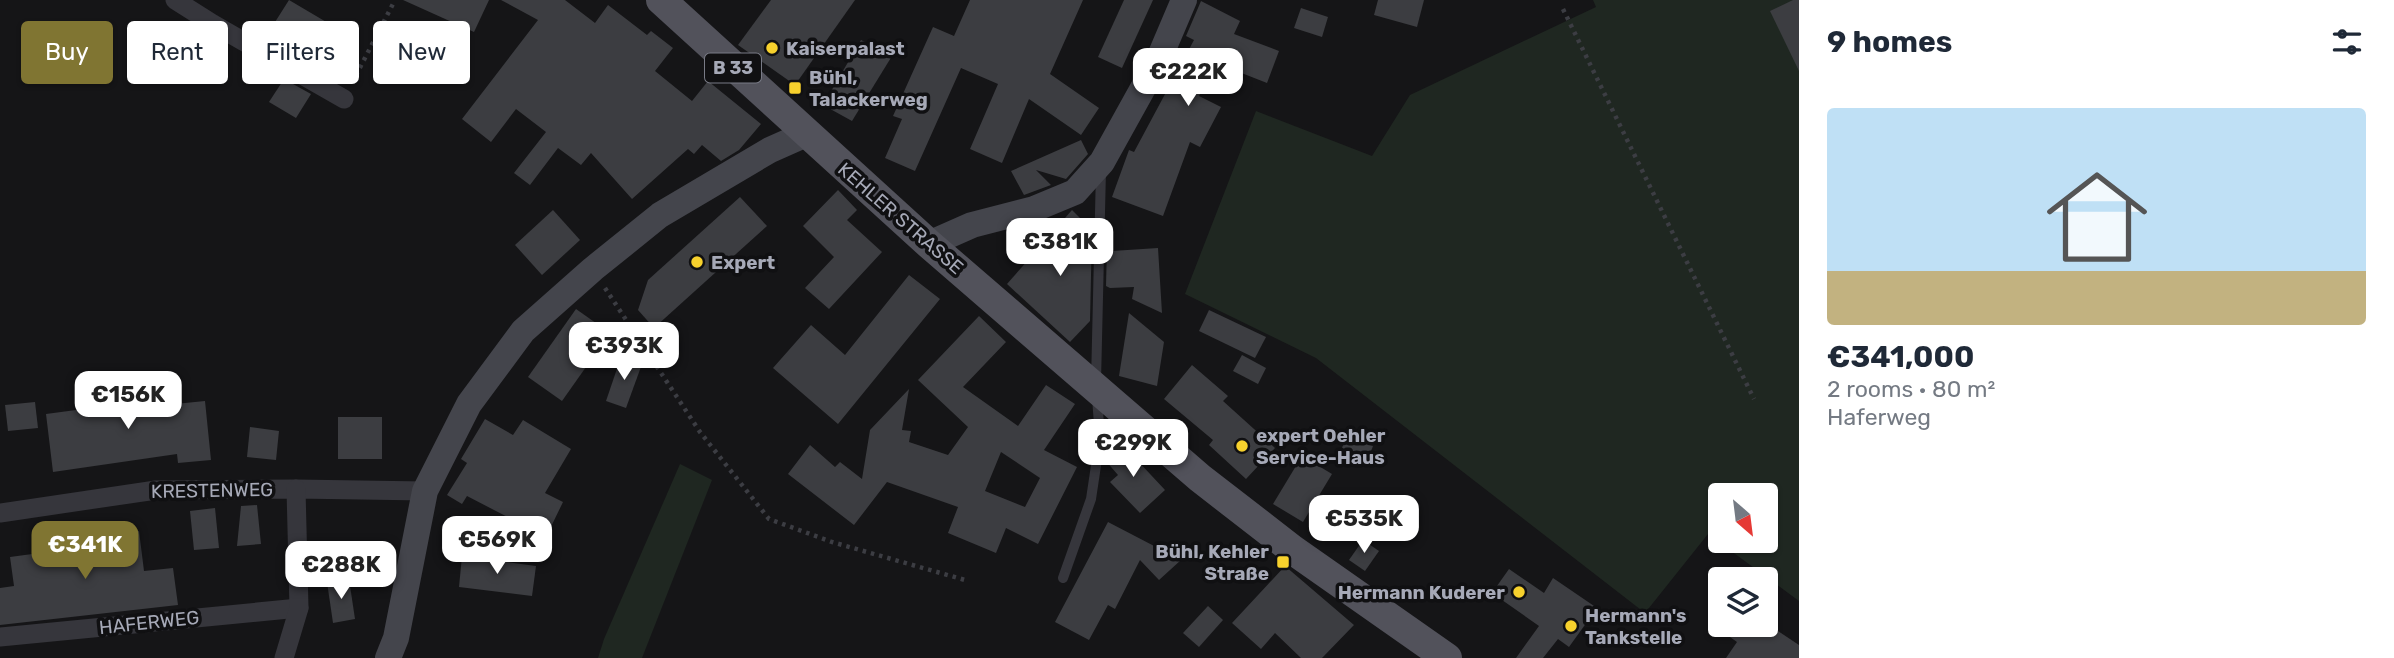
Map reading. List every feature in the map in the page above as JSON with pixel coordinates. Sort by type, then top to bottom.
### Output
[{"type":"main road","name":"KEHLER STRASSE","points":[[675,5],[806,134],[1200,478],[1293,550],[1447,658]]},
{"type":"street","points":[[175,0],[344,99]]},
{"type":"street","points":[[929,244],[972,225],[1034,209],[1075,192],[1101,162],[1157,61],[1184,0]]},
{"type":"street","points":[[388,658],[396,638],[425,491],[469,404],[523,331],[660,215],[770,150],[806,134]]},
{"type":"street","points":[[284,658],[299,608],[296,489]]},
{"type":"street","name":"KRESTENWEG","points":[[0,513],[156,490],[425,491]]},
{"type":"street","name":"HAFERWEG","points":[[0,637],[299,608]]},
{"type":"lane","points":[[1063,578],[1091,499],[1101,439],[1096,388],[1101,162]]},
{"type":"path","points":[[344,99],[395,0]]},
{"type":"path","points":[[1563,9],[1754,399]]},
{"type":"path","points":[[593,269],[700,432],[769,519],[832,542],[965,580]]},
{"type":"shaded area","points":[[1593,0],[1799,0],[1799,601],[1778,586],[1778,567],[1753,567],[1734,553],[1778,553],[1778,483],[1708,483],[1708,534],[1645,613],[1316,358],[1185,294],[1256,111],[1372,156],[1410,95],[1596,7]]},
{"type":"shaded area","points":[[680,464],[712,480],[642,658],[598,658],[604,639]]},
{"type":"building","points":[[289,0],[325,21],[276,21]]},
{"type":"building","points":[[403,0],[489,0],[474,32],[470,30],[470,21],[450,21]]},
{"type":"building","points":[[501,0],[565,0],[595,23],[608,5],[647,35],[651,31],[673,48],[655,71],[692,101],[708,81],[761,124],[739,150],[721,161],[702,145],[694,154],[688,149],[632,199],[591,153],[581,165],[558,148],[530,185],[514,173],[546,132],[516,109],[491,142],[462,119],[538,20]]},
{"type":"building","points":[[771,0],[855,0],[795,85],[738,45]]},
{"type":"building","points":[[970,0],[1083,0],[1050,74],[1099,108],[1081,135],[1029,99],[1002,163],[970,149],[998,84],[961,68],[915,171],[885,158],[902,119],[893,116],[933,27],[954,36]]},
{"type":"building","points":[[1124,0],[1153,0],[1122,68],[1098,57]]},
{"type":"building","points":[[1378,0],[1424,0],[1417,27],[1374,15]]},
{"type":"building","points":[[1793,0],[1799,0],[1799,71],[1770,11]]},
{"type":"building","points":[[1201,1],[1240,21],[1234,34],[1279,51],[1267,83],[1216,63],[1199,96],[1221,107],[1200,147],[1190,142],[1163,216],[1112,197],[1129,150],[1134,152],[1194,40],[1186,36]]},
{"type":"building","points":[[1301,8],[1328,17],[1322,37],[1294,28]]},
{"type":"building","points":[[861,40],[892,56],[852,121],[823,105]]},
{"type":"building","points":[[281,84],[293,84],[311,94],[296,118],[269,102]]},
{"type":"building","points":[[1081,140],[1088,154],[1066,179],[1036,170],[1051,185],[1024,195],[1011,171]]},
{"type":"building","points":[[838,190],[857,210],[847,220],[882,252],[829,309],[805,288],[834,257],[803,226]]},
{"type":"building","name":"Expert","points":[[740,197],[767,226],[654,328],[638,310],[648,280]]},
{"type":"building","points":[[553,210],[580,240],[542,275],[515,245]]},
{"type":"building","points":[[1072,210],[1092,230],[1090,321],[1070,342],[1007,284]]},
{"type":"building","points":[[1107,246],[1112,251],[1158,248],[1162,313],[1132,299],[1134,287],[1106,286]]},
{"type":"building","points":[[909,275],[940,299],[838,424],[773,368],[811,325],[845,355]]},
{"type":"building","points":[[576,309],[610,333],[562,401],[528,377]]},
{"type":"building","points":[[1209,310],[1266,337],[1255,358],[1199,331]]},
{"type":"building","points":[[1129,313],[1164,342],[1157,386],[1119,376]]},
{"type":"building","points":[[979,316],[1006,342],[963,387],[1018,426],[1046,385],[1075,404],[1044,450],[1077,467],[1038,544],[1006,528],[996,553],[948,533],[958,507],[887,482],[854,525],[788,474],[810,445],[835,467],[840,462],[862,479],[870,430],[909,389],[902,430],[911,431],[909,442],[948,455],[968,427],[918,380]],"holes":[[[1001,452],[1040,478],[1025,507],[985,491]]]},
{"type":"building","points":[[1242,355],[1266,368],[1258,384],[1233,371]]},
{"type":"building","points":[[621,357],[642,364],[626,408],[606,401]]},
{"type":"building","points":[[1192,365],[1228,396],[1223,401],[1275,448],[1246,479],[1209,445],[1213,440],[1164,399]]},
{"type":"building","points":[[141,381],[145,407],[205,401],[211,460],[178,463],[177,454],[53,472],[46,414],[106,406],[103,386]]},
{"type":"building","points":[[35,402],[38,428],[8,431],[5,405]]},
{"type":"building","points":[[338,417],[382,417],[382,459],[338,459]]},
{"type":"building","points":[[485,419],[513,435],[523,420],[571,449],[545,493],[563,502],[546,537],[467,496],[462,504],[447,495],[467,463],[461,459]]},
{"type":"building","points":[[250,427],[279,431],[276,460],[247,457]]},
{"type":"building","points":[[1347,435],[1373,446],[1366,464],[1340,453]]},
{"type":"building","points":[[1122,444],[1165,490],[1140,513],[1110,482],[1118,475],[1105,460]]},
{"type":"building","points":[[1302,456],[1332,474],[1303,522],[1273,504]]},
{"type":"building","points":[[257,505],[261,544],[237,546],[241,506]]},
{"type":"building","points":[[215,508],[219,548],[194,550],[190,511]]},
{"type":"building","points":[[1108,522],[1181,560],[1159,580],[1140,560],[1115,609],[1108,605],[1089,640],[1055,622]]},
{"type":"building","points":[[139,531],[144,571],[173,568],[178,605],[0,625],[0,588],[14,586],[10,557],[62,550],[61,540]]},
{"type":"building","points":[[1363,540],[1379,551],[1365,571],[1349,560]]},
{"type":"building","points":[[462,556],[536,566],[532,596],[459,587]]},
{"type":"building","points":[[1285,566],[1354,625],[1322,658],[1301,658],[1275,633],[1261,649],[1232,623]]},
{"type":"building","points":[[1509,569],[1544,593],[1553,578],[1597,608],[1569,647],[1558,639],[1543,658],[1516,658],[1539,626],[1492,593]]},
{"type":"building","points":[[349,579],[355,619],[333,623],[327,582]]},
{"type":"building","points":[[1208,606],[1223,620],[1199,647],[1183,633]]},
{"type":"building","points":[[1778,631],[1799,645],[1799,658],[1726,658],[1737,642],[1730,637],[1778,637]]},
{"type":"place","name":"Kaiserpalast","points":[[772,48]]},
{"type":"place","name":"Bühl, Talackerweg","points":[[795,88]]},
{"type":"place","name":"Expert","points":[[697,262]]},
{"type":"place","name":"expert Oehler Service-Haus","points":[[1242,446]]},
{"type":"place","name":"Bühl, Kehler Straße","points":[[1283,562]]},
{"type":"place","name":"Hermann Kuderer","points":[[1519,592]]},
{"type":"place","name":"Hermann's Tankstelle","points":[[1571,626]]}]
